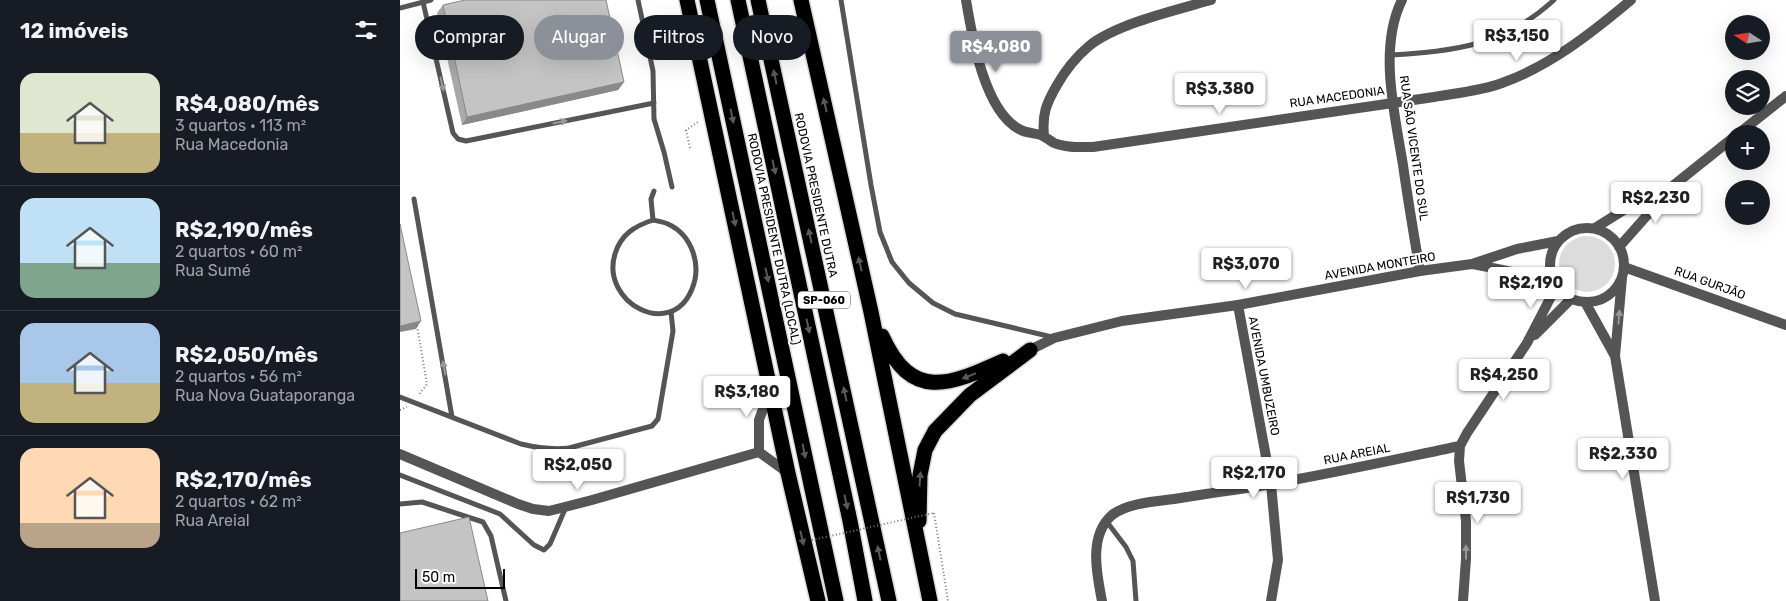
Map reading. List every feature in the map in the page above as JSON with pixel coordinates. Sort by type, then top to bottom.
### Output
[{"type":"highway","points":[[687,0],[788,473],[818,601]]},
{"type":"highway","name":"RODOVIA PRESIDENTE DUTRA (LOCAL)","points":[[707,0],[836,601]]},
{"type":"highway","name":"SP-060","points":[[738,0],[850,521],[865,601]]},
{"type":"highway","name":"RODOVIA PRESIDENTE DUTRA","points":[[758,0],[889,601]]},
{"type":"highway","name":"SP-060","points":[[801,0],[871,312],[930,601]]},
{"type":"highway","points":[[871,312],[890,354],[913,377],[929,382],[962,379],[1030,350]]},
{"type":"highway","points":[[919,545],[920,475],[925,450],[935,431],[970,395],[1030,350]]},
{"type":"street","name":"RUA MACEDONIA","points":[[966,0],[970,25],[988,91],[1001,113],[1019,129],[1044,136],[1053,143],[1064,146],[1092,146],[1474,90],[1502,83],[1544,63],[1576,43],[1631,0]]},
{"type":"street","points":[[1044,136],[1042,120],[1049,100],[1066,71],[1088,47],[1110,33],[1141,21],[1211,0]]},
{"type":"street","name":"RUA SÃO VICENTE DO SUL","points":[[1402,0],[1397,12],[1391,41],[1393,102],[1420,271]]},
{"type":"street","points":[[1749,125],[1786,96]]},
{"type":"street","points":[[1619,247],[1674,184],[1725,144]]},
{"type":"street","points":[[1595,228],[1627,208],[1674,184]]},
{"type":"street","points":[[1622,278],[1616,288],[1607,296],[1596,301],[1585,302],[1571,299],[1554,283],[1550,270],[1553,250],[1558,241],[1566,234],[1574,230],[1595,228],[1609,235],[1619,247],[1623,256],[1624,266],[1616,356],[1655,601]]},
{"type":"street","name":"AVENIDA MONTEIRO","points":[[1030,350],[1054,338],[1122,321],[1238,305],[1420,271],[1472,264],[1517,248],[1558,241]]},
{"type":"street","name":"AVENIDA MONTEIRO","points":[[1472,264],[1554,283]]},
{"type":"street","name":"RUA GURJÃO","points":[[1624,266],[1786,325]]},
{"type":"street","points":[[1463,601],[1466,521],[1459,461],[1460,446],[1527,343],[1554,283]]},
{"type":"street","points":[[1527,343],[1571,299]]},
{"type":"street","points":[[1585,302],[1616,356]]},
{"type":"street","name":"AVENIDA UMBUZEIRO","points":[[1238,305],[1271,484],[1278,560],[1271,601]]},
{"type":"street","points":[[759,452],[759,420],[770,389]]},
{"type":"street","name":"RUA AREIAL","points":[[1107,522],[1122,509],[1145,503],[1271,484],[1460,446]]},
{"type":"street","points":[[759,452],[788,473]]},
{"type":"street","points":[[400,454],[518,504],[533,509],[549,511],[759,452]]},
{"type":"street","points":[[1102,601],[1096,574],[1095,558],[1101,531],[1107,522]]},
{"type":"lane","points":[[400,8],[431,0]]},
{"type":"lane","points":[[638,0],[653,71],[654,119],[672,187]]},
{"type":"lane","points":[[841,0],[880,232],[892,262],[909,284],[933,303],[955,314],[1054,338]]},
{"type":"lane","points":[[1390,55],[1460,48],[1489,40],[1515,29],[1541,12],[1554,0]]},
{"type":"lane","points":[[423,2],[453,133],[458,139],[466,141],[654,103]]},
{"type":"lane","points":[[653,220],[651,199],[654,192]]},
{"type":"lane","points":[[414,199],[452,416]]},
{"type":"lane","points":[[653,220],[668,224],[681,233],[690,245],[696,260],[696,275],[692,290],[683,303],[671,312],[656,314],[642,310],[629,302],[619,290],[614,276],[613,260],[618,246],[627,233],[639,224],[653,220]]},
{"type":"lane","points":[[400,398],[452,416],[521,444],[555,450],[652,426],[658,419],[673,331],[671,312]]},
{"type":"lane","points":[[400,475],[500,514],[534,545],[544,550],[550,544],[566,507]]},
{"type":"lane","points":[[400,504],[422,502],[483,522],[491,536],[506,601]]},
{"type":"lane","points":[[1107,522],[1126,547],[1132,561],[1136,601]]},
{"type":"path","points":[[400,410],[405,409],[427,384],[417,322]]},
{"type":"path","points":[[812,540],[934,513],[948,601]]},
{"type":"shaded area","points":[[1587,236],[1598,238],[1607,244],[1613,253],[1615,264],[1613,275],[1607,284],[1598,290],[1587,292],[1576,290],[1567,284],[1561,275],[1559,264],[1561,253],[1567,244],[1576,238]]},
{"type":"building","points":[[465,0],[606,0],[609,15],[534,15],[534,60],[619,60],[624,82],[467,117],[455,60],[524,60],[524,15],[445,15],[443,5]]},
{"type":"building","points":[[400,224],[421,321],[400,326]]},
{"type":"building","points":[[469,517],[488,601],[400,601],[400,533]]}]
